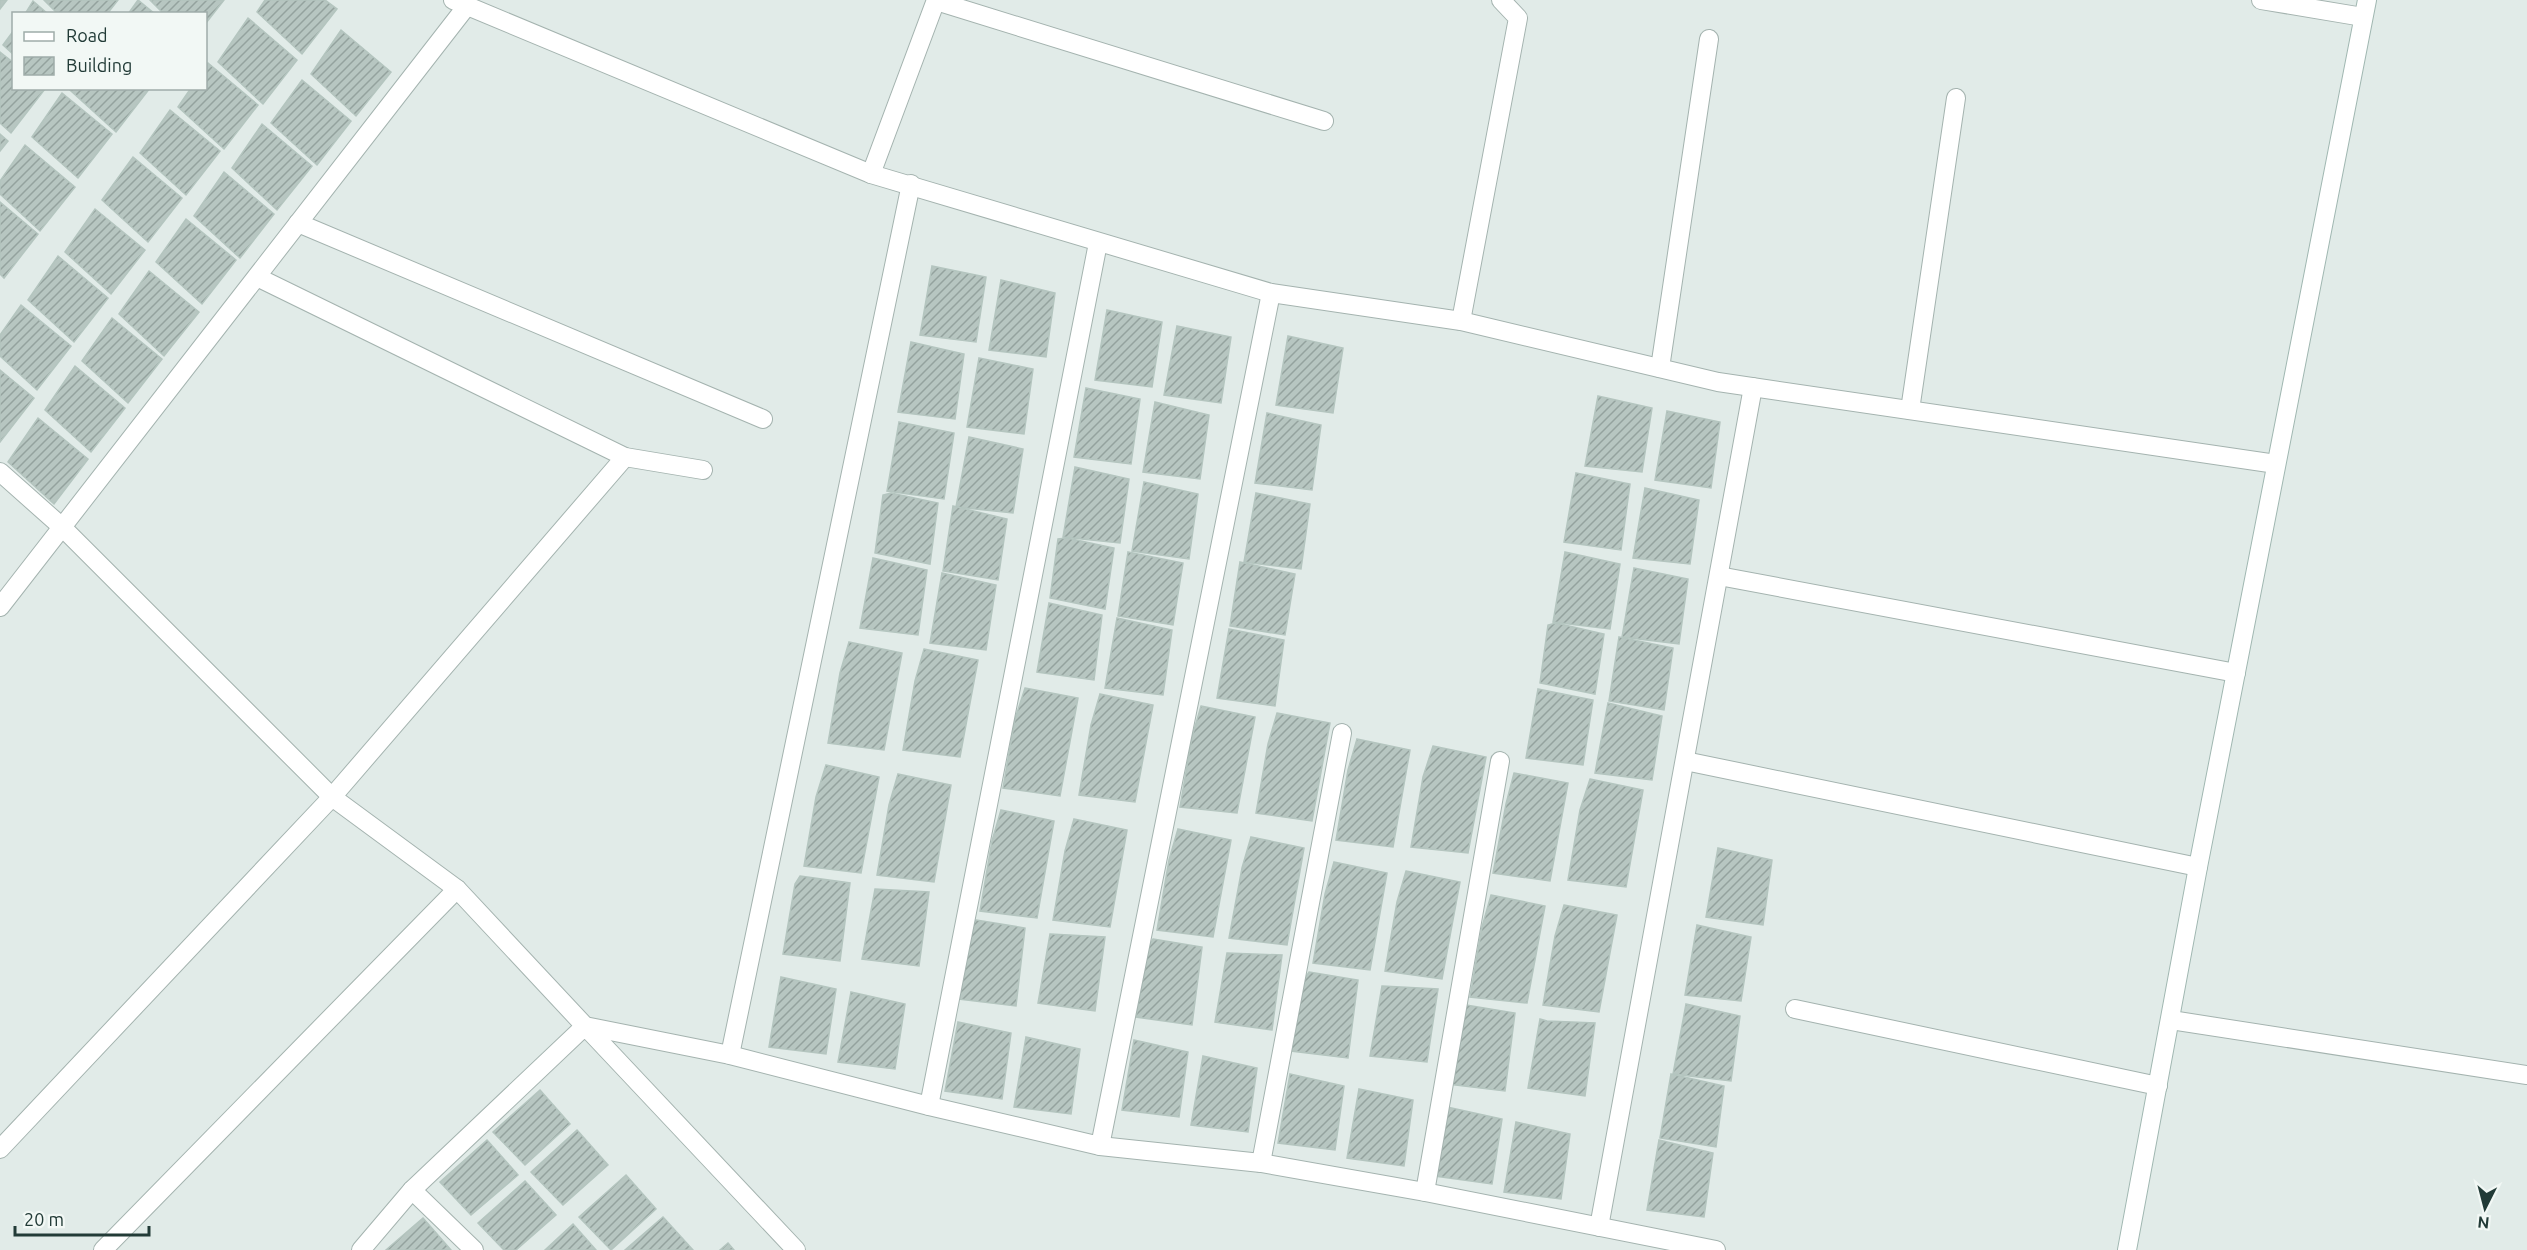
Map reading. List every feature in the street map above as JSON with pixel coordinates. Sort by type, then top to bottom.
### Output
[{"type":"street","points":[[871,174],[936,0],[1324,121]]},
{"type":"street","points":[[1461,321],[1518,18],[1501,0]]},
{"type":"street","points":[[2127,1250],[2198,867],[2365,9],[2261,0]]},
{"type":"street","points":[[0,607],[257,277],[459,4],[871,174],[911,184],[1098,243],[1271,293],[1461,321],[1718,382],[2276,464]]},
{"type":"street","points":[[1659,368],[1709,39]]},
{"type":"street","points":[[1910,410],[1956,98]]},
{"type":"street","points":[[730,1055],[911,184]]},
{"type":"street","points":[[298,223],[763,419]]},
{"type":"street","points":[[929,1106],[1098,243]]},
{"type":"street","points":[[257,277],[625,457],[703,470]]},
{"type":"street","points":[[1100,1146],[1271,293]]},
{"type":"street","points":[[1599,1227],[1753,387]]},
{"type":"street","points":[[0,1149],[332,797],[625,457]]},
{"type":"street","points":[[0,472],[62,528],[332,797],[457,889],[796,1250]]},
{"type":"street","points":[[1719,576],[2236,673]]},
{"type":"street","points":[[1261,1163],[1342,733]]},
{"type":"street","points":[[1425,1192],[1500,761]]},
{"type":"street","points":[[1685,761],[2198,867]]},
{"type":"street","points":[[103,1250],[457,889]]},
{"type":"street","points":[[1795,1009],[2158,1086]]},
{"type":"street","points":[[2171,1020],[2527,1075]]},
{"type":"street","points":[[585,1026],[730,1055],[929,1106],[1100,1146],[1261,1163],[1425,1192],[1716,1250]]},
{"type":"street","points":[[361,1250],[412,1190],[585,1026]]},
{"type":"street","points":[[412,1190],[474,1250]]},
{"type":"building","points":[[0,0],[7,0],[0,9]]},
{"type":"building","points":[[44,0],[118,0],[109,12],[56,12]]},
{"type":"building","points":[[138,0],[153,12],[129,12]]},
{"type":"building","points":[[150,0],[224,0],[207,22],[207,12],[162,12]]},
{"type":"building","points":[[265,0],[325,0],[337,9],[302,54],[257,12]]},
{"type":"building","points":[[33,1],[46,12],[26,12]]},
{"type":"building","points":[[248,18],[297,60],[263,104],[218,62]]},
{"type":"building","points":[[341,30],[391,72],[356,116],[311,74]]},
{"type":"building","points":[[12,33],[12,53],[3,45]]},
{"type":"building","points":[[0,52],[12,61],[12,90],[44,90],[11,133],[0,123]]},
{"type":"building","points":[[208,63],[258,105],[224,149],[178,107],[190,90],[207,90]]},
{"type":"building","points":[[302,80],[351,121],[317,165],[271,123]]},
{"type":"building","points":[[70,90],[148,90],[116,132]]},
{"type":"building","points":[[62,93],[112,134],[78,178],[32,137]]},
{"type":"building","points":[[170,110],[220,151],[186,195],[140,153]]},
{"type":"building","points":[[262,124],[312,166],[277,210],[232,168]]},
{"type":"building","points":[[0,134],[8,141],[0,151]]},
{"type":"building","points":[[25,145],[75,187],[40,231],[0,194],[0,181]]},
{"type":"building","points":[[133,157],[182,198],[148,242],[102,200]]},
{"type":"building","points":[[224,172],[274,214],[240,258],[194,216]]},
{"type":"building","points":[[0,202],[38,234],[4,278],[0,274]]},
{"type":"building","points":[[95,209],[145,250],[111,294],[65,252]]},
{"type":"building","points":[[186,219],[236,260],[202,304],[156,262]]},
{"type":"building","points":[[58,256],[108,298],[74,342],[28,300]]},
{"type":"building","points":[[932,266],[986,277],[976,342],[920,335]]},
{"type":"building","points":[[149,271],[199,312],[164,356],[119,314]]},
{"type":"building","points":[[1001,280],[1055,293],[1046,357],[989,350]]},
{"type":"building","points":[[21,305],[71,346],[37,390],[0,356],[0,335]]},
{"type":"building","points":[[1107,310],[1162,322],[1152,387],[1095,380]]},
{"type":"building","points":[[112,318],[162,359],[128,403],[82,361]]},
{"type":"building","points":[[1177,326],[1231,337],[1221,403],[1164,395]]},
{"type":"building","points":[[1288,336],[1343,348],[1333,413],[1276,405]]},
{"type":"building","points":[[911,342],[964,354],[955,419],[898,412]]},
{"type":"building","points":[[979,358],[1033,369],[1024,434],[967,427]]},
{"type":"building","points":[[75,366],[125,408],[91,452],[45,410]]},
{"type":"building","points":[[0,370],[34,398],[0,442]]},
{"type":"building","points":[[1086,388],[1140,399],[1131,464],[1074,457]]},
{"type":"building","points":[[1598,396],[1652,408],[1642,472],[1585,466]]},
{"type":"building","points":[[1155,402],[1209,415],[1200,479],[1143,472]]},
{"type":"building","points":[[1667,411],[1720,422],[1711,488],[1655,480]]},
{"type":"building","points":[[1267,413],[1321,425],[1312,490],[1255,483]]},
{"type":"building","points":[[38,418],[88,459],[54,504],[8,462]]},
{"type":"building","points":[[899,422],[954,433],[944,499],[887,491]]},
{"type":"building","points":[[969,437],[1023,449],[1013,513],[956,507]]},
{"type":"building","points":[[1075,467],[1129,479],[1120,543],[1063,537]]},
{"type":"building","points":[[1576,473],[1630,484],[1621,550],[1564,542]]},
{"type":"building","points":[[1144,482],[1198,494],[1189,559],[1132,551]]},
{"type":"building","points":[[1645,488],[1699,500],[1690,564],[1633,558]]},
{"type":"building","points":[[891,493],[938,503],[930,564],[875,553],[883,495]]},
{"type":"building","points":[[1256,493],[1310,504],[1301,569],[1244,562]]},
{"type":"building","points":[[953,506],[1007,519],[998,580],[943,571]]},
{"type":"building","points":[[1067,538],[1114,548],[1105,609],[1050,598],[1058,539]]},
{"type":"building","points":[[1128,552],[1183,563],[1173,625],[1118,616]]},
{"type":"building","points":[[1565,552],[1620,564],[1610,629],[1553,622]]},
{"type":"building","points":[[873,558],[927,570],[918,635],[860,628]]},
{"type":"building","points":[[1240,562],[1295,574],[1285,635],[1230,626]]},
{"type":"building","points":[[1634,568],[1688,579],[1679,644],[1622,637]]},
{"type":"building","points":[[942,573],[996,585],[986,650],[930,643]]},
{"type":"building","points":[[1049,603],[1102,615],[1094,680],[1037,672]]},
{"type":"building","points":[[1117,618],[1172,630],[1163,695],[1105,688]]},
{"type":"building","points":[[1556,623],[1604,634],[1595,694],[1540,683],[1548,625]]},
{"type":"building","points":[[1229,629],[1284,640],[1275,706],[1217,698]]},
{"type":"building","points":[[1619,637],[1673,648],[1664,710],[1609,701]]},
{"type":"building","points":[[849,642],[902,653],[884,750],[828,743],[840,673]]},
{"type":"building","points":[[924,649],[978,660],[960,757],[903,750],[915,681]]},
{"type":"building","points":[[1025,688],[1078,698],[1060,796],[1003,788],[1015,719]]},
{"type":"building","points":[[1538,689],[1593,700],[1583,765],[1526,758]]},
{"type":"building","points":[[1100,694],[1153,705],[1135,802],[1079,795],[1091,725]]},
{"type":"building","points":[[1608,703],[1662,716],[1652,780],[1595,773]]},
{"type":"building","points":[[1201,706],[1255,717],[1237,813],[1180,807],[1192,737]]},
{"type":"building","points":[[1277,713],[1330,723],[1312,821],[1256,813],[1268,744]]},
{"type":"building","points":[[1357,739],[1410,750],[1393,847],[1336,840],[1348,770]]},
{"type":"building","points":[[1433,746],[1486,757],[1468,853],[1411,847],[1423,777]]},
{"type":"building","points":[[826,765],[879,777],[861,873],[804,866],[816,797]]},
{"type":"building","points":[[1514,773],[1568,783],[1550,881],[1493,873]]},
{"type":"building","points":[[898,774],[951,785],[934,882],[877,875],[889,805]]},
{"type":"building","points":[[1590,779],[1643,790],[1626,887],[1568,880],[1580,810]]},
{"type":"building","points":[[1001,810],[1054,821],[1037,918],[980,911],[992,841]]},
{"type":"building","points":[[1074,819],[1127,830],[1110,927],[1053,920],[1065,851]]},
{"type":"building","points":[[1178,829],[1231,840],[1213,937],[1157,930],[1169,860]]},
{"type":"building","points":[[1251,837],[1304,848],[1287,945],[1229,938],[1242,868]]},
{"type":"building","points":[[1718,848],[1772,860],[1763,925],[1706,917]]},
{"type":"building","points":[[1334,862],[1387,873],[1370,970],[1313,963],[1325,894]]},
{"type":"building","points":[[1406,871],[1460,882],[1442,979],[1385,971],[1397,902]]},
{"type":"building","points":[[800,876],[850,883],[840,961],[783,954],[795,884]]},
{"type":"building","points":[[875,889],[929,892],[919,966],[862,959]]},
{"type":"building","points":[[1491,895],[1545,906],[1527,1003],[1470,997],[1482,927]]},
{"type":"building","points":[[1564,905],[1617,915],[1599,1012],[1543,1005],[1555,936]]},
{"type":"building","points":[[976,920],[1025,928],[1016,1006],[959,999],[971,929]]},
{"type":"building","points":[[1697,925],[1751,937],[1741,1001],[1685,995]]},
{"type":"building","points":[[1050,934],[1105,937],[1095,1011],[1038,1003]]},
{"type":"building","points":[[1153,939],[1202,947],[1192,1025],[1136,1017],[1148,948]]},
{"type":"building","points":[[1227,953],[1282,955],[1272,1030],[1215,1022]]},
{"type":"building","points":[[1309,972],[1358,980],[1348,1058],[1291,1051],[1303,981]]},
{"type":"building","points":[[781,977],[836,989],[826,1054],[769,1047]]},
{"type":"building","points":[[1382,986],[1438,989],[1427,1062],[1370,1056]]},
{"type":"building","points":[[851,992],[905,1004],[895,1069],[838,1062]]},
{"type":"building","points":[[1686,1004],[1740,1016],[1731,1081],[1673,1074]]},
{"type":"building","points":[[1466,1005],[1515,1013],[1505,1091],[1448,1084]]},
{"type":"building","points":[[1540,1019],[1595,1023],[1585,1096],[1528,1088]]},
{"type":"building","points":[[958,1022],[1011,1033],[1002,1099],[945,1091]]},
{"type":"building","points":[[1026,1037],[1080,1049],[1071,1114],[1014,1107]]},
{"type":"building","points":[[1134,1040],[1188,1052],[1179,1117],[1122,1110]]},
{"type":"building","points":[[1203,1056],[1257,1068],[1248,1132],[1191,1125]]},
{"type":"building","points":[[1290,1074],[1344,1086],[1335,1150],[1278,1143]]},
{"type":"building","points":[[1671,1074],[1724,1086],[1716,1147],[1660,1138]]},
{"type":"building","points":[[1359,1089],[1413,1100],[1404,1166],[1347,1158]]},
{"type":"building","points":[[540,1090],[570,1124],[525,1165],[493,1132]]},
{"type":"building","points":[[1447,1107],[1502,1119],[1492,1184],[1435,1176]]},
{"type":"building","points":[[1516,1122],[1570,1134],[1561,1199],[1504,1192]]},
{"type":"building","points":[[577,1130],[608,1165],[563,1205],[531,1172]]},
{"type":"building","points":[[487,1140],[518,1175],[471,1215],[440,1182]]},
{"type":"building","points":[[1659,1140],[1713,1153],[1704,1217],[1647,1210]]},
{"type":"building","points":[[626,1175],[656,1209],[611,1250],[579,1217]]},
{"type":"building","points":[[525,1181],[556,1215],[516,1250],[504,1250],[478,1223]]},
{"type":"building","points":[[663,1217],[693,1250],[625,1250]]},
{"type":"building","points":[[423,1218],[451,1250],[386,1250]]},
{"type":"building","points":[[573,1224],[596,1250],[545,1250]]},
{"type":"building","points":[[728,1243],[734,1250],[720,1250]]}]
